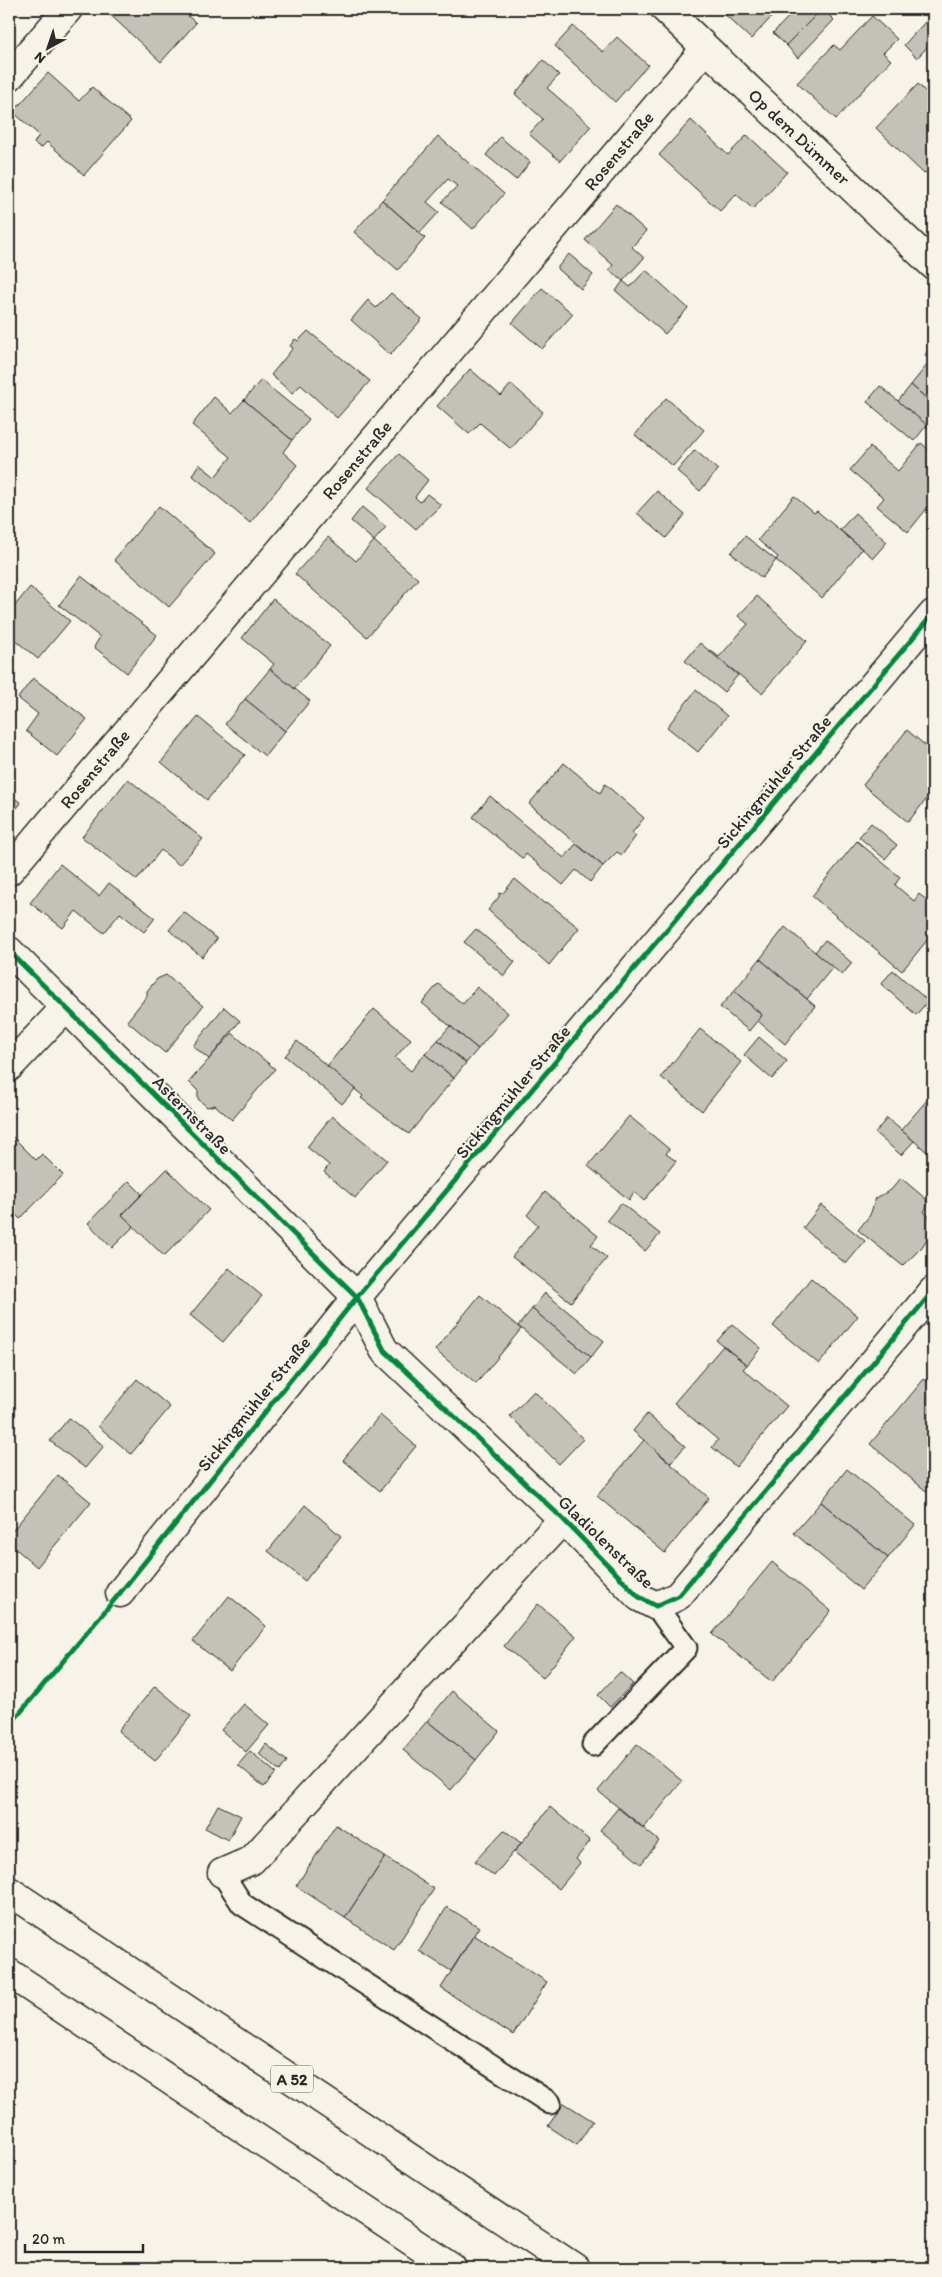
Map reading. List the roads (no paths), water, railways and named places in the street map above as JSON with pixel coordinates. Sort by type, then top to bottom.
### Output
[{"type":"main road","points":[[9,77],[68,9]]},
{"type":"main road","name":"Op dem Dümmer","points":[[665,9],[933,265]]},
{"type":"main road","name":"Rosenstraße","points":[[9,871],[705,49]]},
{"type":"main road","name":"Sickingmühler Straße","points":[[120,1593],[357,1297],[933,614]]},
{"type":"main road","name":"Asternstraße","points":[[9,951],[64,1008],[357,1297]]},
{"type":"main road","points":[[9,1067],[64,1008]]},
{"type":"main road","name":"Gladiolenstraße","points":[[357,1297],[384,1350],[563,1519],[639,1597],[656,1606],[678,1596],[933,1292]]},
{"type":"main road","name":"Gladiolenstraße","points":[[222,1873],[252,1860],[563,1519]]},
{"type":"main road","name":"A 52","points":[[9,1890],[575,2268]]},
{"type":"main road","points":[[9,1973],[452,2268]]},
{"type":"lane","points":[[593,1744],[686,1648],[656,1606]]},
{"type":"lane","points":[[222,1873],[242,1904],[550,2104]]}]
